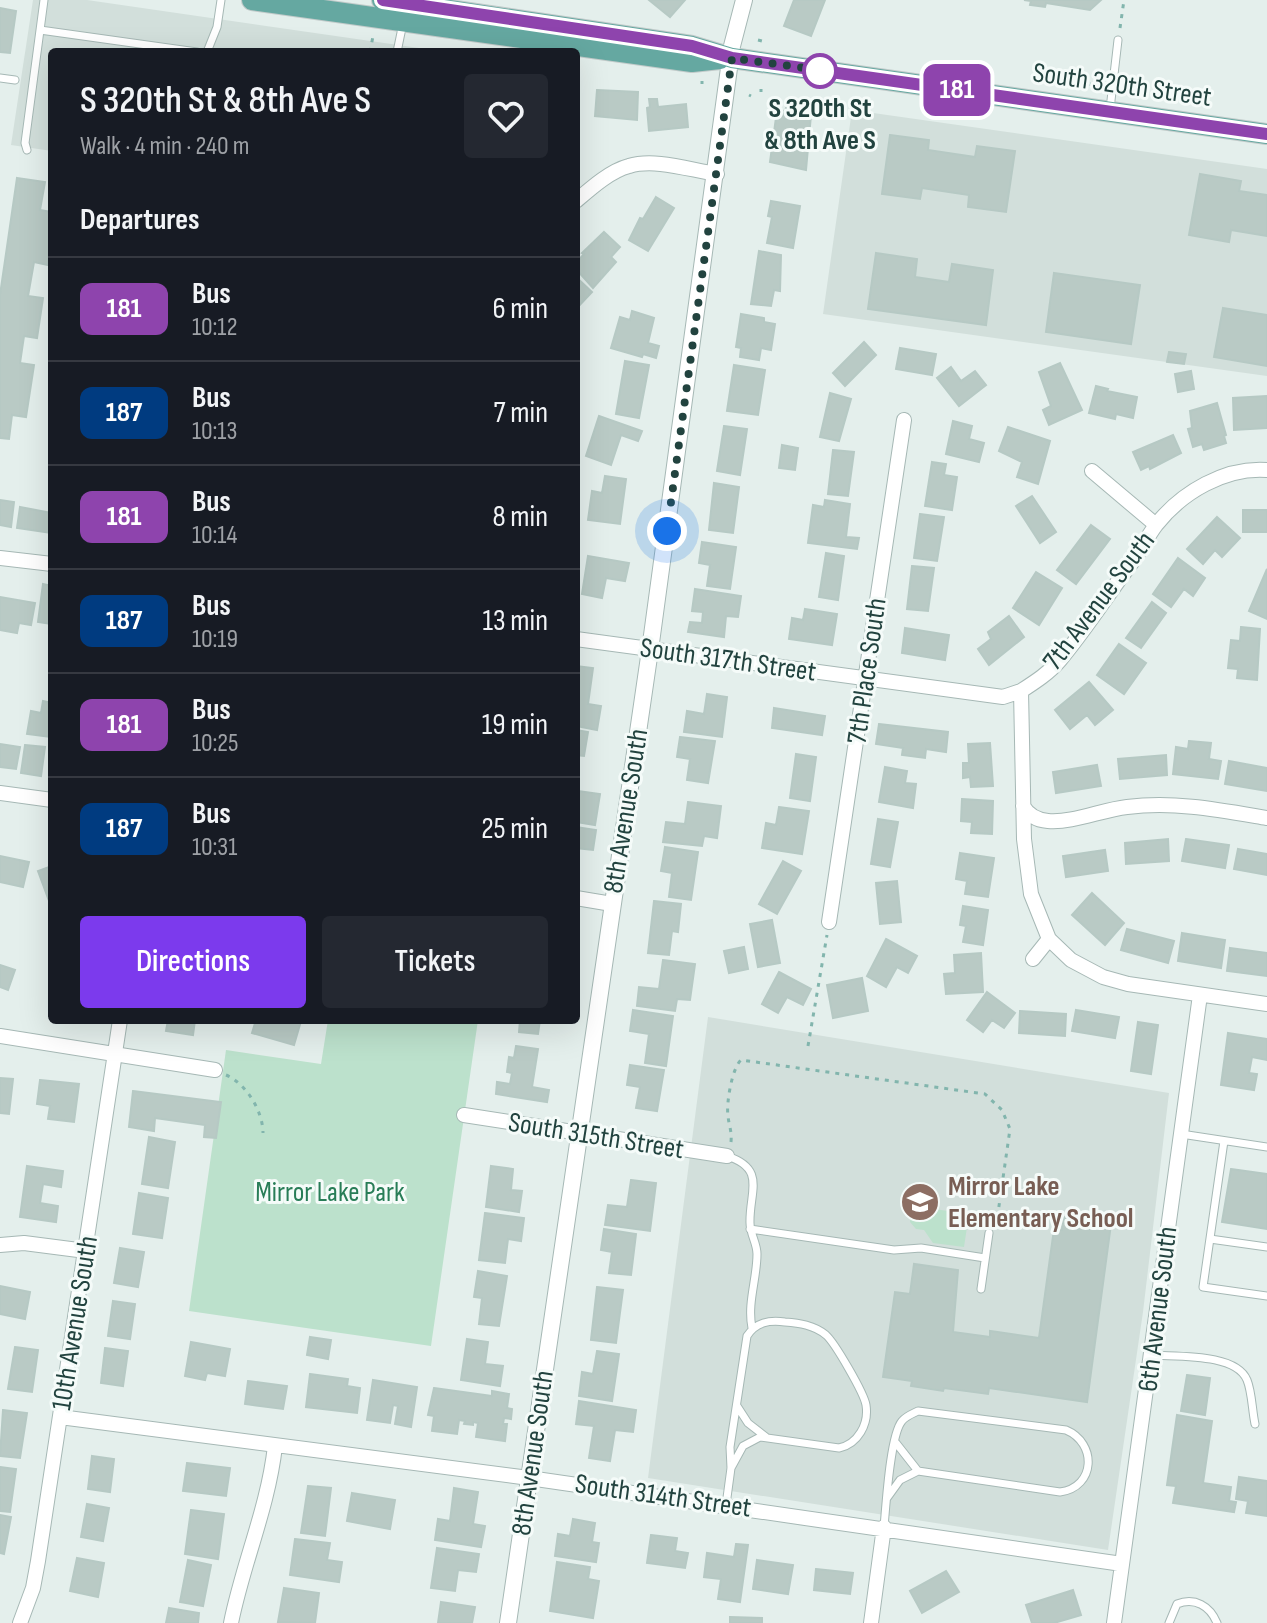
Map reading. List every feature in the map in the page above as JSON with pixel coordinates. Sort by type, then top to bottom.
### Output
[{"type":"main road","name":"South 320th Street","points":[[252,0],[692,62],[732,58]]},
{"type":"main road","points":[[295,0],[316,3],[334,0]]},
{"type":"main road","name":"South 320th Street","points":[[382,0],[692,46],[732,58],[1267,134]]},
{"type":"main road","points":[[403,21],[417,14],[503,26],[544,25]]},
{"type":"street","name":"8th Avenue South","points":[[508,1623],[650,650],[732,58],[744,0]]},
{"type":"street","points":[[580,198],[612,174],[629,166],[648,163],[717,174]]},
{"type":"street","name":"7th Place South","points":[[829,922],[904,420]]},
{"type":"street","name":"7th Avenue South","points":[[1267,470],[1246,470],[1224,475],[1178,503],[1156,525],[1058,662],[1021,691],[1023,806],[1031,894],[1049,939],[1071,960],[1103,977],[1267,1004]]},
{"type":"street","points":[[1092,471],[1156,525]]},
{"type":"street","points":[[0,558],[48,564]]},
{"type":"street","name":"South 317th Street","points":[[580,640],[1003,697],[1021,691]]},
{"type":"street","points":[[0,793],[48,799]]},
{"type":"street","points":[[1023,806],[1032,816],[1047,821],[1110,809],[1172,804],[1267,818]]},
{"type":"street","points":[[580,899],[612,904]]},
{"type":"street","points":[[1033,959],[1049,939]]},
{"type":"street","name":"6th Avenue South","points":[[1114,1623],[1200,995]]},
{"type":"street","name":"10th Avenue South","points":[[20,1623],[33,1588],[120,1024]]},
{"type":"street","points":[[0,1036],[215,1070]]},
{"type":"street","name":"South 315th Street","points":[[464,1115],[728,1157]]},
{"type":"street","points":[[0,1245],[24,1243],[86,1251]]},
{"type":"street","name":"South 314th Street","points":[[60,1417],[726,1505],[1122,1564]]},
{"type":"street","points":[[231,1623],[239,1582],[266,1503],[275,1446]]},
{"type":"street","points":[[871,1623],[884,1527]]},
{"type":"lane","points":[[27,150],[25,143],[44,0]]},
{"type":"lane","points":[[209,48],[217,27],[221,0]]},
{"type":"lane","points":[[398,48],[403,21]]},
{"type":"lane","points":[[40,30],[168,48]]},
{"type":"lane","points":[[1110,112],[1118,40]]},
{"type":"lane","points":[[0,78],[15,80]]},
{"type":"lane","points":[[1181,1134],[1267,1147]]},
{"type":"lane","points":[[1224,1141],[1203,1287],[1267,1296]]},
{"type":"lane","points":[[728,1157],[740,1160],[754,1182],[750,1229],[757,1254],[749,1314],[752,1328]]},
{"type":"lane","points":[[750,1229],[894,1250],[921,1248],[985,1258]]},
{"type":"lane","points":[[981,1289],[989,1233]]},
{"type":"lane","points":[[1210,1239],[1267,1247]]},
{"type":"lane","points":[[726,1505],[731,1468],[730,1447],[747,1336],[752,1328],[769,1321],[801,1324],[824,1333],[842,1358],[866,1405],[860,1432],[849,1446],[839,1448],[760,1437],[743,1446],[731,1468]]},
{"type":"lane","points":[[1152,1355],[1217,1360],[1239,1368],[1247,1380],[1255,1424]]},
{"type":"lane","points":[[736,1404],[748,1423],[769,1438]]},
{"type":"lane","points":[[884,1527],[887,1498],[895,1441],[901,1422],[918,1411],[1066,1430],[1076,1434],[1083,1442],[1088,1462],[1079,1486],[1060,1492],[918,1471],[900,1480],[887,1498]]},
{"type":"lane","points":[[895,1441],[901,1453],[918,1471]]},
{"type":"lane","points":[[1169,1623],[1177,1604],[1187,1600],[1205,1606],[1217,1623]]},
{"type":"path","points":[[1118,40],[1124,0]]},
{"type":"path","points":[[371,48],[373,33]]},
{"type":"path","points":[[808,1046],[829,922]]},
{"type":"path","points":[[728,1157],[732,1130],[727,1114],[733,1072],[741,1060],[985,1094],[1002,1110],[1010,1129],[998,1213],[989,1233]]},
{"type":"path","points":[[215,1070],[232,1077],[253,1102],[263,1122],[263,1133]]},
{"type":"shaded area","points":[[33,0],[87,0],[419,48],[48,48],[48,150],[11,145]]},
{"type":"shaded area","points":[[852,110],[1267,169],[1267,376],[823,314]]},
{"type":"shaded area","name":"Mirror Lake Elementary School","points":[[708,1017],[1169,1093],[1143,1312],[1108,1550],[648,1478]]},
{"type":"green space","name":"Mirror Lake Park","points":[[327,1024],[477,1024],[431,1346],[189,1311],[226,1050],[321,1064]]},
{"type":"green space","points":[[913,1206],[969,1214],[964,1247],[933,1243],[924,1230],[916,1229],[910,1222]]},
{"type":"building","points":[[649,0],[685,0],[670,17]]},
{"type":"building","points":[[794,0],[825,0],[811,36],[784,26]]},
{"type":"building","points":[[1024,0],[1101,0],[1090,10],[1046,3],[1045,7],[1030,5],[1031,1]]},
{"type":"building","points":[[0,8],[16,11],[10,53],[0,52]]},
{"type":"building","points":[[597,90],[638,92],[637,120],[595,116]]},
{"type":"building","points":[[649,99],[657,99],[658,107],[686,104],[688,127],[649,131]]},
{"type":"building","points":[[786,108],[811,115],[806,170],[770,162],[777,110],[785,111]]},
{"type":"building","points":[[890,135],[929,140],[928,150],[975,157],[977,146],[1015,151],[1006,212],[968,207],[969,195],[922,188],[920,199],[882,194]]},
{"type":"building","points":[[1200,174],[1241,181],[1239,191],[1267,195],[1267,236],[1231,230],[1229,242],[1189,235]]},
{"type":"building","points":[[17,178],[45,182],[40,210],[48,211],[48,265],[34,262],[28,296],[43,298],[37,338],[24,336],[20,363],[34,365],[26,417],[12,415],[9,439],[0,438],[0,295]]},
{"type":"building","points":[[656,197],[674,208],[648,251],[629,240]]},
{"type":"building","points":[[771,201],[800,206],[793,248],[767,243],[772,217],[768,216]]},
{"type":"building","points":[[604,232],[620,247],[611,257],[616,262],[593,288],[580,273],[582,253]]},
{"type":"building","points":[[759,251],[781,255],[780,291],[774,290],[771,306],[751,304]]},
{"type":"building","points":[[876,253],[917,259],[915,277],[949,282],[952,264],[993,270],[986,325],[868,309]]},
{"type":"building","points":[[1054,273],[1140,285],[1131,344],[1046,332]]},
{"type":"building","points":[[580,281],[592,292],[580,305]]},
{"type":"building","points":[[1223,308],[1267,315],[1267,366],[1214,357]]},
{"type":"building","points":[[632,311],[654,318],[648,343],[659,346],[656,358],[611,348],[620,317],[630,320]]},
{"type":"building","points":[[741,314],[764,318],[764,322],[775,324],[771,350],[761,348],[759,360],[740,357],[741,348],[736,347]]},
{"type":"building","points":[[864,342],[876,355],[845,386],[833,373]]},
{"type":"building","points":[[900,348],[936,354],[932,375],[896,369]]},
{"type":"building","points":[[1169,352],[1186,354],[1184,364],[1167,362]]},
{"type":"building","points":[[625,361],[649,365],[639,418],[616,414]]},
{"type":"building","points":[[1060,363],[1082,410],[1049,425],[1043,410],[1051,406],[1039,372]]},
{"type":"building","points":[[734,365],[765,370],[758,415],[727,411]]},
{"type":"building","points":[[951,367],[961,381],[975,371],[986,385],[959,406],[937,378]]},
{"type":"building","points":[[1191,371],[1194,389],[1178,392],[1175,374]]},
{"type":"building","points":[[1096,386],[1137,397],[1133,418],[1116,414],[1115,419],[1089,413]]},
{"type":"building","points":[[830,393],[851,399],[839,441],[820,437]]},
{"type":"building","points":[[1267,396],[1267,428],[1234,430],[1233,398]]},
{"type":"building","points":[[1217,403],[1226,443],[1204,450],[1202,444],[1193,447],[1188,429],[1192,428],[1190,411]]},
{"type":"building","points":[[599,416],[642,431],[638,441],[621,435],[611,465],[586,456]]},
{"type":"building","points":[[953,421],[972,426],[969,439],[984,443],[979,462],[946,454]]},
{"type":"building","points":[[724,426],[747,429],[740,475],[717,471]]},
{"type":"building","points":[[1008,427],[1050,441],[1038,484],[1017,477],[1022,462],[999,451]]},
{"type":"building","points":[[1173,435],[1181,453],[1150,469],[1149,466],[1141,470],[1133,452]]},
{"type":"building","points":[[782,445],[798,448],[795,470],[779,468]]},
{"type":"building","points":[[833,450],[854,452],[848,496],[828,494]]},
{"type":"building","points":[[932,462],[946,464],[944,475],[957,477],[952,510],[925,506]]},
{"type":"building","points":[[605,476],[626,479],[620,524],[588,520],[592,491],[602,493]]},
{"type":"building","points":[[714,483],[739,487],[733,533],[709,530]]},
{"type":"building","points":[[1032,496],[1056,532],[1040,543],[1016,506]]},
{"type":"building","points":[[0,500],[14,502],[11,527],[0,525]]},
{"type":"building","points":[[825,500],[850,504],[846,537],[859,538],[857,549],[808,543],[813,505],[824,507]]},
{"type":"building","points":[[20,507],[48,512],[48,532],[17,528]]},
{"type":"building","points":[[1243,510],[1267,510],[1267,532],[1243,532]]},
{"type":"building","points":[[920,514],[944,517],[937,561],[914,558]]},
{"type":"building","points":[[1217,517],[1240,538],[1222,557],[1215,550],[1203,564],[1187,549]]},
{"type":"building","points":[[1091,525],[1110,539],[1076,584],[1057,570]]},
{"type":"building","points":[[702,542],[736,547],[730,589],[707,586],[710,565],[699,563]]},
{"type":"building","points":[[826,553],[844,556],[838,600],[819,597]]},
{"type":"building","points":[[588,556],[629,563],[625,581],[606,578],[602,598],[582,594]]},
{"type":"building","points":[[1178,558],[1205,578],[1193,596],[1184,589],[1171,607],[1153,594]]},
{"type":"building","points":[[912,566],[934,568],[928,611],[907,609]]},
{"type":"building","points":[[1267,569],[1267,619],[1249,611]]},
{"type":"building","points":[[1036,572],[1062,588],[1039,625],[1013,608]]},
{"type":"building","points":[[43,584],[48,585],[48,623],[38,622]]},
{"type":"building","points":[[695,589],[741,596],[738,617],[726,616],[724,637],[688,632],[690,622],[702,623],[703,612],[692,611]]},
{"type":"building","points":[[0,597],[35,603],[31,625],[19,623],[17,633],[0,630]]},
{"type":"building","points":[[1152,602],[1166,613],[1141,648],[1126,638]]},
{"type":"building","points":[[805,609],[837,614],[832,645],[789,639],[792,618],[803,620]]},
{"type":"building","points":[[1009,616],[1024,637],[989,665],[978,649],[991,639],[988,632]]},
{"type":"building","points":[[1241,627],[1260,629],[1257,680],[1237,678],[1238,669],[1228,668],[1231,640],[1240,641]]},
{"type":"building","points":[[905,628],[949,635],[945,660],[902,653]]},
{"type":"building","points":[[1119,644],[1146,663],[1124,694],[1097,675]]},
{"type":"building","points":[[580,666],[593,668],[588,704],[601,706],[597,730],[580,727]]},
{"type":"building","points":[[1089,682],[1113,710],[1095,725],[1087,715],[1070,729],[1055,710]]},
{"type":"building","points":[[707,694],[727,697],[722,737],[684,732],[687,711],[704,714]]},
{"type":"building","points":[[43,701],[48,702],[48,737],[27,734],[31,711],[41,713]]},
{"type":"building","points":[[774,708],[825,716],[822,735],[772,728]]},
{"type":"building","points":[[879,724],[948,732],[946,752],[926,749],[925,758],[902,755],[903,748],[876,744]]},
{"type":"building","points":[[580,731],[588,732],[584,756],[580,756]]},
{"type":"building","points":[[680,737],[715,741],[708,783],[687,780],[690,759],[677,757]]},
{"type":"building","points":[[1189,741],[1211,743],[1209,759],[1221,761],[1218,779],[1173,774],[1176,747],[1188,749]]},
{"type":"building","points":[[990,743],[993,786],[971,787],[970,777],[963,778],[963,763],[969,763],[968,744]]},
{"type":"building","points":[[0,744],[20,747],[16,769],[0,767]]},
{"type":"building","points":[[25,745],[45,747],[41,776],[21,773]]},
{"type":"building","points":[[796,754],[816,757],[810,801],[790,798]]},
{"type":"building","points":[[1166,755],[1167,775],[1120,779],[1118,759]]},
{"type":"building","points":[[1229,761],[1267,768],[1267,791],[1225,784]]},
{"type":"building","points":[[1097,765],[1101,786],[1056,793],[1053,772]]},
{"type":"building","points":[[885,767],[907,771],[905,783],[916,784],[913,808],[879,802]]},
{"type":"building","points":[[580,791],[600,794],[595,825],[580,823]]},
{"type":"building","points":[[962,799],[993,801],[992,834],[971,833],[972,822],[961,821]]},
{"type":"building","points":[[688,802],[721,806],[717,838],[704,836],[702,846],[663,842],[666,822],[685,824]]},
{"type":"building","points":[[779,807],[809,811],[802,854],[762,848],[766,823],[776,825]]},
{"type":"building","points":[[878,819],[898,822],[890,867],[871,864]]},
{"type":"building","points":[[580,828],[596,830],[593,850],[580,848]]},
{"type":"building","points":[[1168,839],[1169,861],[1126,864],[1125,843]]},
{"type":"building","points":[[1186,839],[1229,845],[1225,868],[1182,861]]},
{"type":"building","points":[[665,847],[698,852],[691,900],[669,897],[672,873],[661,871]]},
{"type":"building","points":[[1238,849],[1267,854],[1267,875],[1234,869]]},
{"type":"building","points":[[1105,850],[1108,871],[1066,877],[1063,856]]},
{"type":"building","points":[[960,853],[994,858],[988,897],[965,894],[967,881],[956,879]]},
{"type":"building","points":[[0,856],[29,862],[23,887],[0,882]]},
{"type":"building","points":[[783,861],[801,871],[777,914],[759,904]]},
{"type":"building","points":[[48,867],[48,898],[38,871]]},
{"type":"building","points":[[897,881],[901,922],[880,924],[876,883]]},
{"type":"building","points":[[1092,893],[1124,923],[1105,945],[1072,915]]},
{"type":"building","points":[[654,901],[681,904],[678,932],[672,931],[669,955],[648,953]]},
{"type":"building","points":[[963,906],[988,910],[983,945],[963,942],[966,926],[960,925]]},
{"type":"building","points":[[772,920],[780,963],[758,967],[750,924]]},
{"type":"building","points":[[1127,929],[1174,941],[1168,963],[1121,950]]},
{"type":"building","points":[[1182,933],[1225,940],[1221,968],[1178,961]]},
{"type":"building","points":[[886,939],[917,956],[908,973],[897,967],[886,987],[867,976]]},
{"type":"building","points":[[744,947],[748,969],[729,973],[724,951]]},
{"type":"building","points":[[1230,948],[1267,953],[1267,976],[1227,971]]},
{"type":"building","points":[[981,953],[983,992],[946,994],[944,974],[955,973],[954,955]]},
{"type":"building","points":[[663,960],[695,964],[690,1000],[677,999],[675,1011],[637,1006],[639,987],[659,989]]},
{"type":"building","points":[[0,965],[15,970],[8,990],[0,987]]},
{"type":"building","points":[[779,972],[811,989],[803,1005],[787,997],[778,1013],[762,1004]]},
{"type":"building","points":[[862,978],[868,1011],[833,1018],[827,985]]},
{"type":"building","points":[[987,992],[1015,1013],[1004,1028],[992,1020],[983,1032],[967,1020]]},
{"type":"building","points":[[633,1010],[673,1016],[666,1066],[645,1063],[649,1034],[630,1031]]},
{"type":"building","points":[[1076,1010],[1119,1017],[1115,1038],[1072,1031]]},
{"type":"building","points":[[1020,1011],[1066,1014],[1065,1036],[1019,1033]]},
{"type":"building","points":[[1138,1022],[1158,1025],[1151,1074],[1131,1071]]},
{"type":"building","points":[[167,1024],[194,1024],[193,1035],[166,1031]]},
{"type":"building","points":[[255,1024],[300,1024],[294,1045],[252,1033]]},
{"type":"building","points":[[520,1024],[539,1024],[538,1034],[519,1032]]},
{"type":"building","points":[[1228,1033],[1267,1039],[1267,1060],[1252,1057],[1249,1073],[1257,1074],[1254,1090],[1221,1085]]},
{"type":"building","points":[[516,1046],[538,1049],[532,1087],[549,1090],[547,1102],[496,1094],[497,1082],[510,1084],[512,1073],[507,1072],[509,1057],[514,1058]]},
{"type":"building","points":[[630,1065],[664,1070],[657,1111],[636,1108],[640,1087],[627,1085]]},
{"type":"building","points":[[0,1078],[13,1079],[9,1114],[0,1113]]},
{"type":"building","points":[[40,1080],[79,1084],[74,1122],[48,1119],[50,1106],[37,1104]]},
{"type":"building","points":[[133,1091],[221,1102],[216,1138],[204,1137],[205,1125],[155,1118],[154,1131],[129,1127]]},
{"type":"building","points":[[149,1137],[175,1142],[168,1188],[142,1184]]},
{"type":"building","points":[[27,1166],[63,1171],[61,1187],[43,1184],[40,1203],[58,1206],[56,1222],[20,1217]]},
{"type":"building","points":[[491,1166],[513,1169],[511,1190],[522,1191],[519,1212],[486,1207]]},
{"type":"building","points":[[1231,1169],[1267,1174],[1267,1229],[1222,1222]]},
{"type":"building","points":[[631,1180],[656,1183],[650,1231],[605,1225],[608,1205],[627,1207]]},
{"type":"building","points":[[139,1193],[168,1198],[162,1238],[133,1234]]},
{"type":"building","points":[[485,1213],[524,1218],[521,1241],[508,1239],[505,1263],[479,1260]]},
{"type":"building","points":[[1063,1217],[1111,1224],[1087,1402],[989,1388],[988,1394],[944,1388],[943,1391],[911,1386],[912,1381],[883,1377],[895,1292],[910,1294],[914,1264],[958,1270],[953,1332],[990,1337],[990,1331],[1039,1338],[1054,1229],[1062,1230]]},
{"type":"building","points":[[604,1229],[636,1234],[631,1275],[609,1273],[612,1252],[601,1250]]},
{"type":"building","points":[[120,1248],[144,1252],[138,1287],[114,1283]]},
{"type":"building","points":[[478,1271],[507,1276],[499,1326],[479,1324],[482,1298],[474,1297]]},
{"type":"building","points":[[0,1286],[30,1292],[25,1319],[0,1314]]},
{"type":"building","points":[[597,1287],[623,1290],[616,1343],[591,1340]]},
{"type":"building","points":[[113,1301],[135,1304],[130,1339],[108,1336]]},
{"type":"building","points":[[310,1337],[331,1340],[328,1359],[307,1355]]},
{"type":"building","points":[[467,1339],[488,1342],[485,1364],[503,1366],[500,1386],[461,1380]]},
{"type":"building","points":[[191,1342],[230,1349],[225,1376],[207,1373],[205,1380],[185,1376]]},
{"type":"building","points":[[15,1347],[38,1350],[32,1392],[8,1389]]},
{"type":"building","points":[[105,1348],[128,1351],[123,1386],[101,1383]]},
{"type":"building","points":[[597,1351],[619,1354],[612,1401],[579,1396],[582,1372],[593,1374]]},
{"type":"building","points":[[310,1374],[348,1379],[347,1386],[360,1388],[357,1413],[306,1407]]},
{"type":"building","points":[[1187,1375],[1210,1378],[1205,1415],[1181,1411]]},
{"type":"building","points":[[373,1380],[417,1387],[411,1427],[395,1424],[398,1406],[393,1405],[390,1423],[367,1420]]},
{"type":"building","points":[[248,1381],[287,1386],[283,1409],[245,1404]]},
{"type":"building","points":[[434,1388],[492,1396],[492,1391],[509,1394],[507,1408],[512,1409],[511,1419],[504,1418],[503,1424],[507,1424],[505,1441],[476,1437],[478,1423],[464,1424],[465,1421],[459,1420],[457,1434],[432,1431],[434,1416],[428,1415]]},
{"type":"building","points":[[579,1401],[636,1410],[633,1432],[615,1430],[610,1461],[589,1458],[594,1426],[576,1424]]},
{"type":"building","points":[[3,1410],[27,1413],[20,1458],[0,1456]]},
{"type":"building","points":[[1177,1415],[1212,1421],[1203,1483],[1231,1487],[1229,1501],[1236,1502],[1234,1512],[1173,1503],[1176,1486],[1167,1485]]},
{"type":"building","points":[[92,1456],[114,1459],[110,1492],[88,1489]]},
{"type":"building","points":[[187,1463],[230,1468],[226,1496],[183,1491]]},
{"type":"building","points":[[0,1467],[16,1469],[10,1512],[0,1511]]},
{"type":"building","points":[[1239,1477],[1267,1481],[1267,1516],[1246,1513],[1248,1501],[1236,1499]]},
{"type":"building","points":[[308,1486],[331,1488],[325,1536],[301,1533]]},
{"type":"building","points":[[454,1488],[478,1492],[473,1524],[485,1526],[481,1547],[435,1540],[438,1519],[450,1521]]},
{"type":"building","points":[[352,1493],[395,1500],[390,1529],[347,1521]]},
{"type":"building","points":[[87,1504],[109,1508],[103,1541],[81,1537]]},
{"type":"building","points":[[191,1510],[224,1514],[218,1559],[185,1554]]},
{"type":"building","points":[[0,1515],[11,1517],[4,1554],[0,1553]]},
{"type":"building","points":[[573,1519],[595,1523],[592,1542],[599,1543],[596,1562],[555,1556],[558,1534],[570,1536]]},
{"type":"building","points":[[651,1535],[677,1538],[675,1551],[688,1553],[685,1568],[647,1563]]},
{"type":"building","points":[[295,1539],[330,1543],[327,1560],[342,1562],[339,1582],[290,1575]]},
{"type":"building","points":[[736,1544],[748,1545],[740,1602],[718,1599],[721,1579],[704,1577],[707,1553],[734,1557]]},
{"type":"building","points":[[437,1548],[479,1554],[476,1572],[458,1570],[455,1591],[431,1588]]},
{"type":"building","points":[[77,1558],[104,1563],[98,1597],[70,1591]]},
{"type":"building","points":[[188,1560],[211,1565],[203,1606],[180,1602]]},
{"type":"building","points":[[757,1560],[793,1565],[788,1594],[753,1589]]},
{"type":"building","points":[[557,1562],[590,1567],[588,1579],[599,1581],[593,1618],[550,1611]]},
{"type":"building","points":[[816,1569],[853,1573],[850,1594],[814,1590]]},
{"type":"building","points":[[946,1571],[959,1592],[922,1613],[910,1591]]},
{"type":"building","points":[[284,1588],[319,1593],[315,1623],[278,1622]]},
{"type":"building","points":[[1073,1590],[1081,1615],[1054,1623],[1032,1623],[1026,1605]]},
{"type":"building","points":[[441,1602],[475,1607],[472,1623],[438,1623]]},
{"type":"building","points":[[169,1608],[199,1613],[198,1623],[166,1623]]},
{"type":"building","points":[[730,1617],[762,1618],[762,1623],[730,1623]]},
{"type":"bus line","name":"181","points":[[383,0],[692,46],[732,58],[1267,134]]},
{"type":"place","name":"S 320th St & 8th Ave S","points":[[820,71]]},
{"type":"place","name":"Mirror Lake Elementary School","points":[[920,1202]]},
{"type":"route","points":[[667,531],[732,58],[826,71],[820,71]]}]
